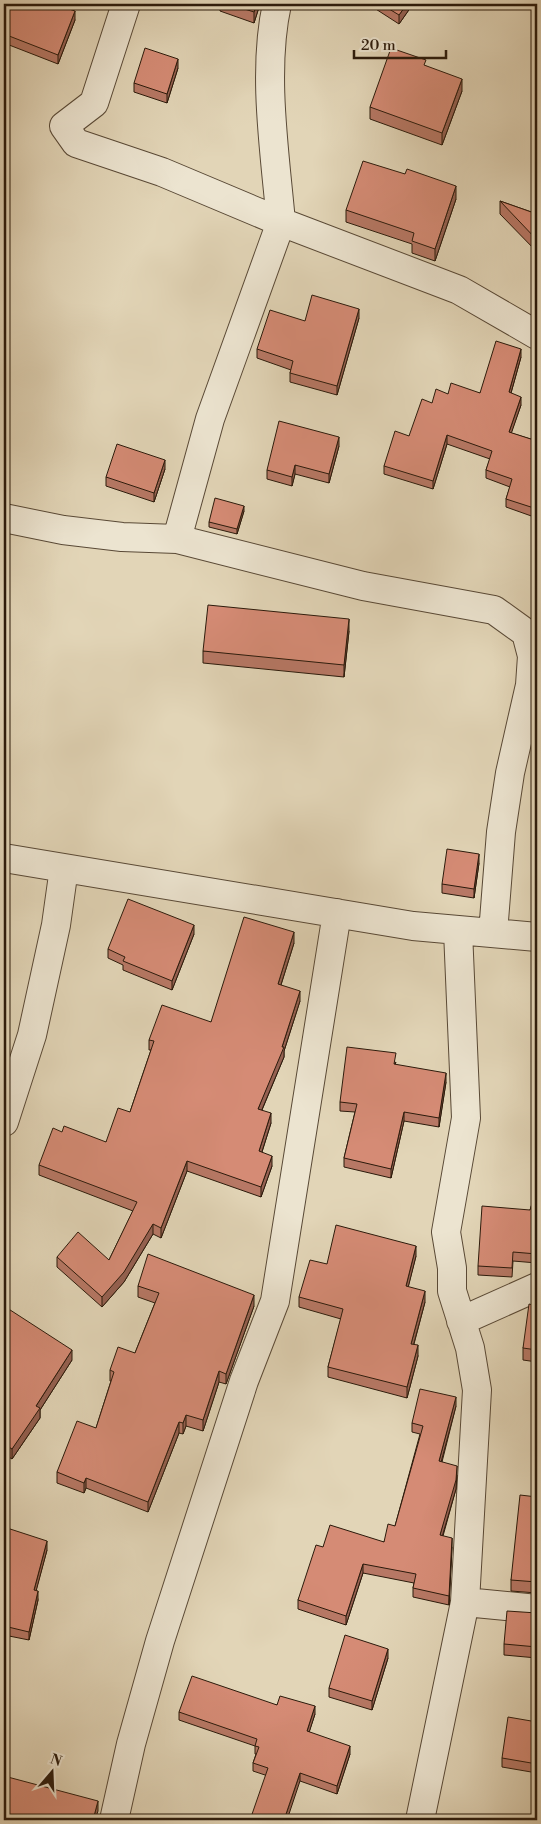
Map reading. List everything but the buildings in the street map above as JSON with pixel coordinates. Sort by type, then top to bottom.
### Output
[{"type":"street","points":[[126,4],[94,103],[64,126],[76,143],[162,172],[281,222],[458,290],[537,335]]},
{"type":"street","points":[[177,539],[210,419],[281,222],[272,109],[271,61],[277,4]]},
{"type":"street","points":[[4,518],[63,530],[177,539],[363,586],[494,610],[532,631],[530,685],[510,773],[501,832],[493,933]]},
{"type":"street","points":[[4,858],[413,926],[537,938]]},
{"type":"street","points":[[4,1122],[32,1035],[56,925],[64,868]]},
{"type":"street","points":[[114,1820],[130,1744],[160,1641],[244,1381],[275,1301],[337,913]]},
{"type":"street","points":[[420,1820],[465,1602],[476,1390],[470,1348],[452,1291],[452,1268],[446,1232],[466,1118],[458,931]]},
{"type":"street","points":[[461,1321],[537,1287]]},
{"type":"street","points":[[465,1602],[537,1609]]}]
